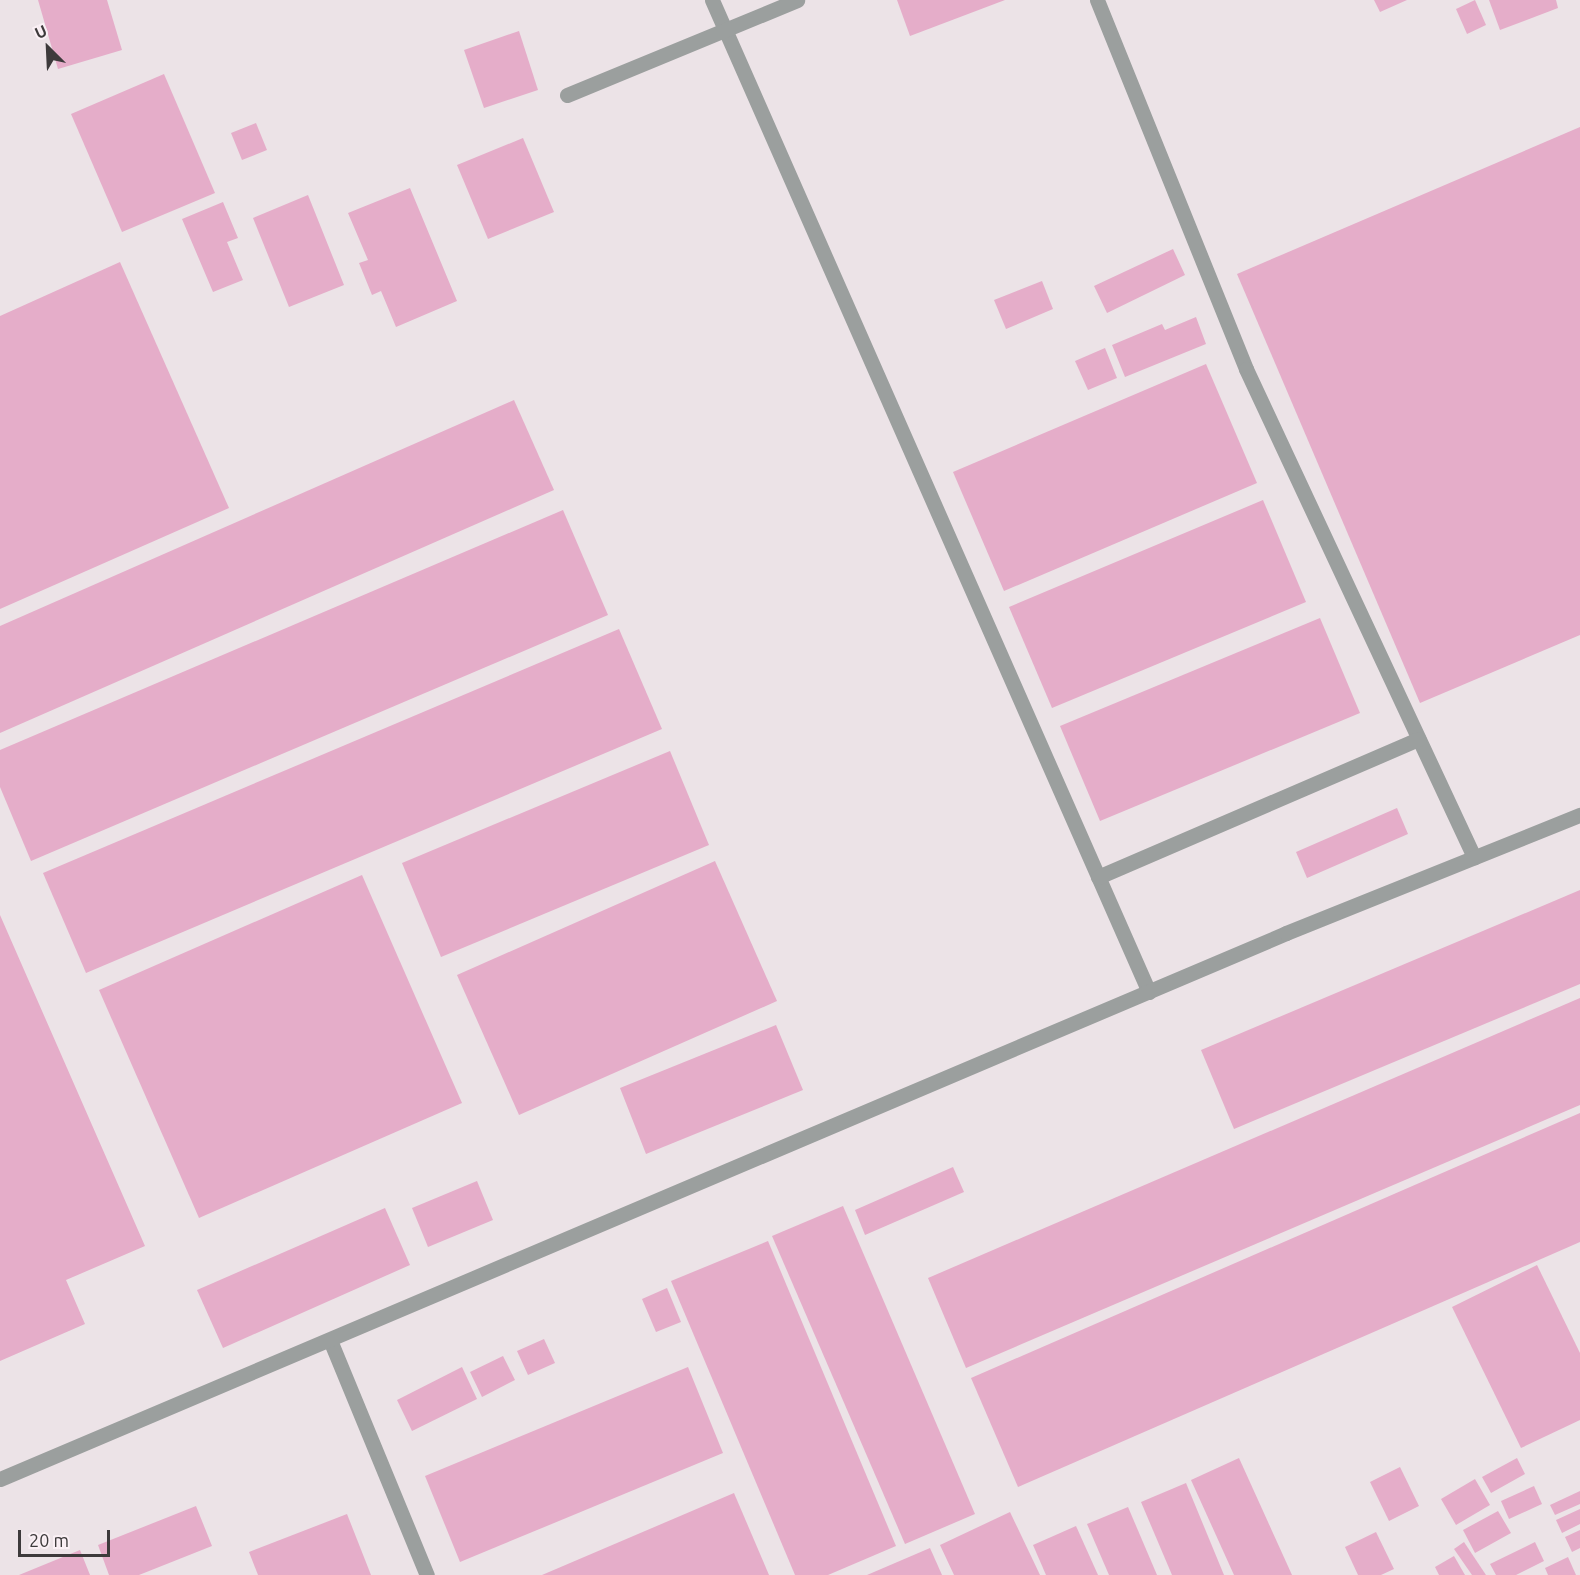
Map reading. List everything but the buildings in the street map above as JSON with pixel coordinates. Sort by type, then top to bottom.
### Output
[{"type":"lane","points":[[712,0],[1149,992]]},
{"type":"lane","points":[[567,95],[797,0]]},
{"type":"lane","points":[[1097,0],[1246,369],[1474,857]]},
{"type":"lane","points":[[1098,877],[1419,739]]},
{"type":"lane","points":[[0,1479],[1149,992],[1580,815]]},
{"type":"lane","points":[[330,1340],[427,1575]]}]
